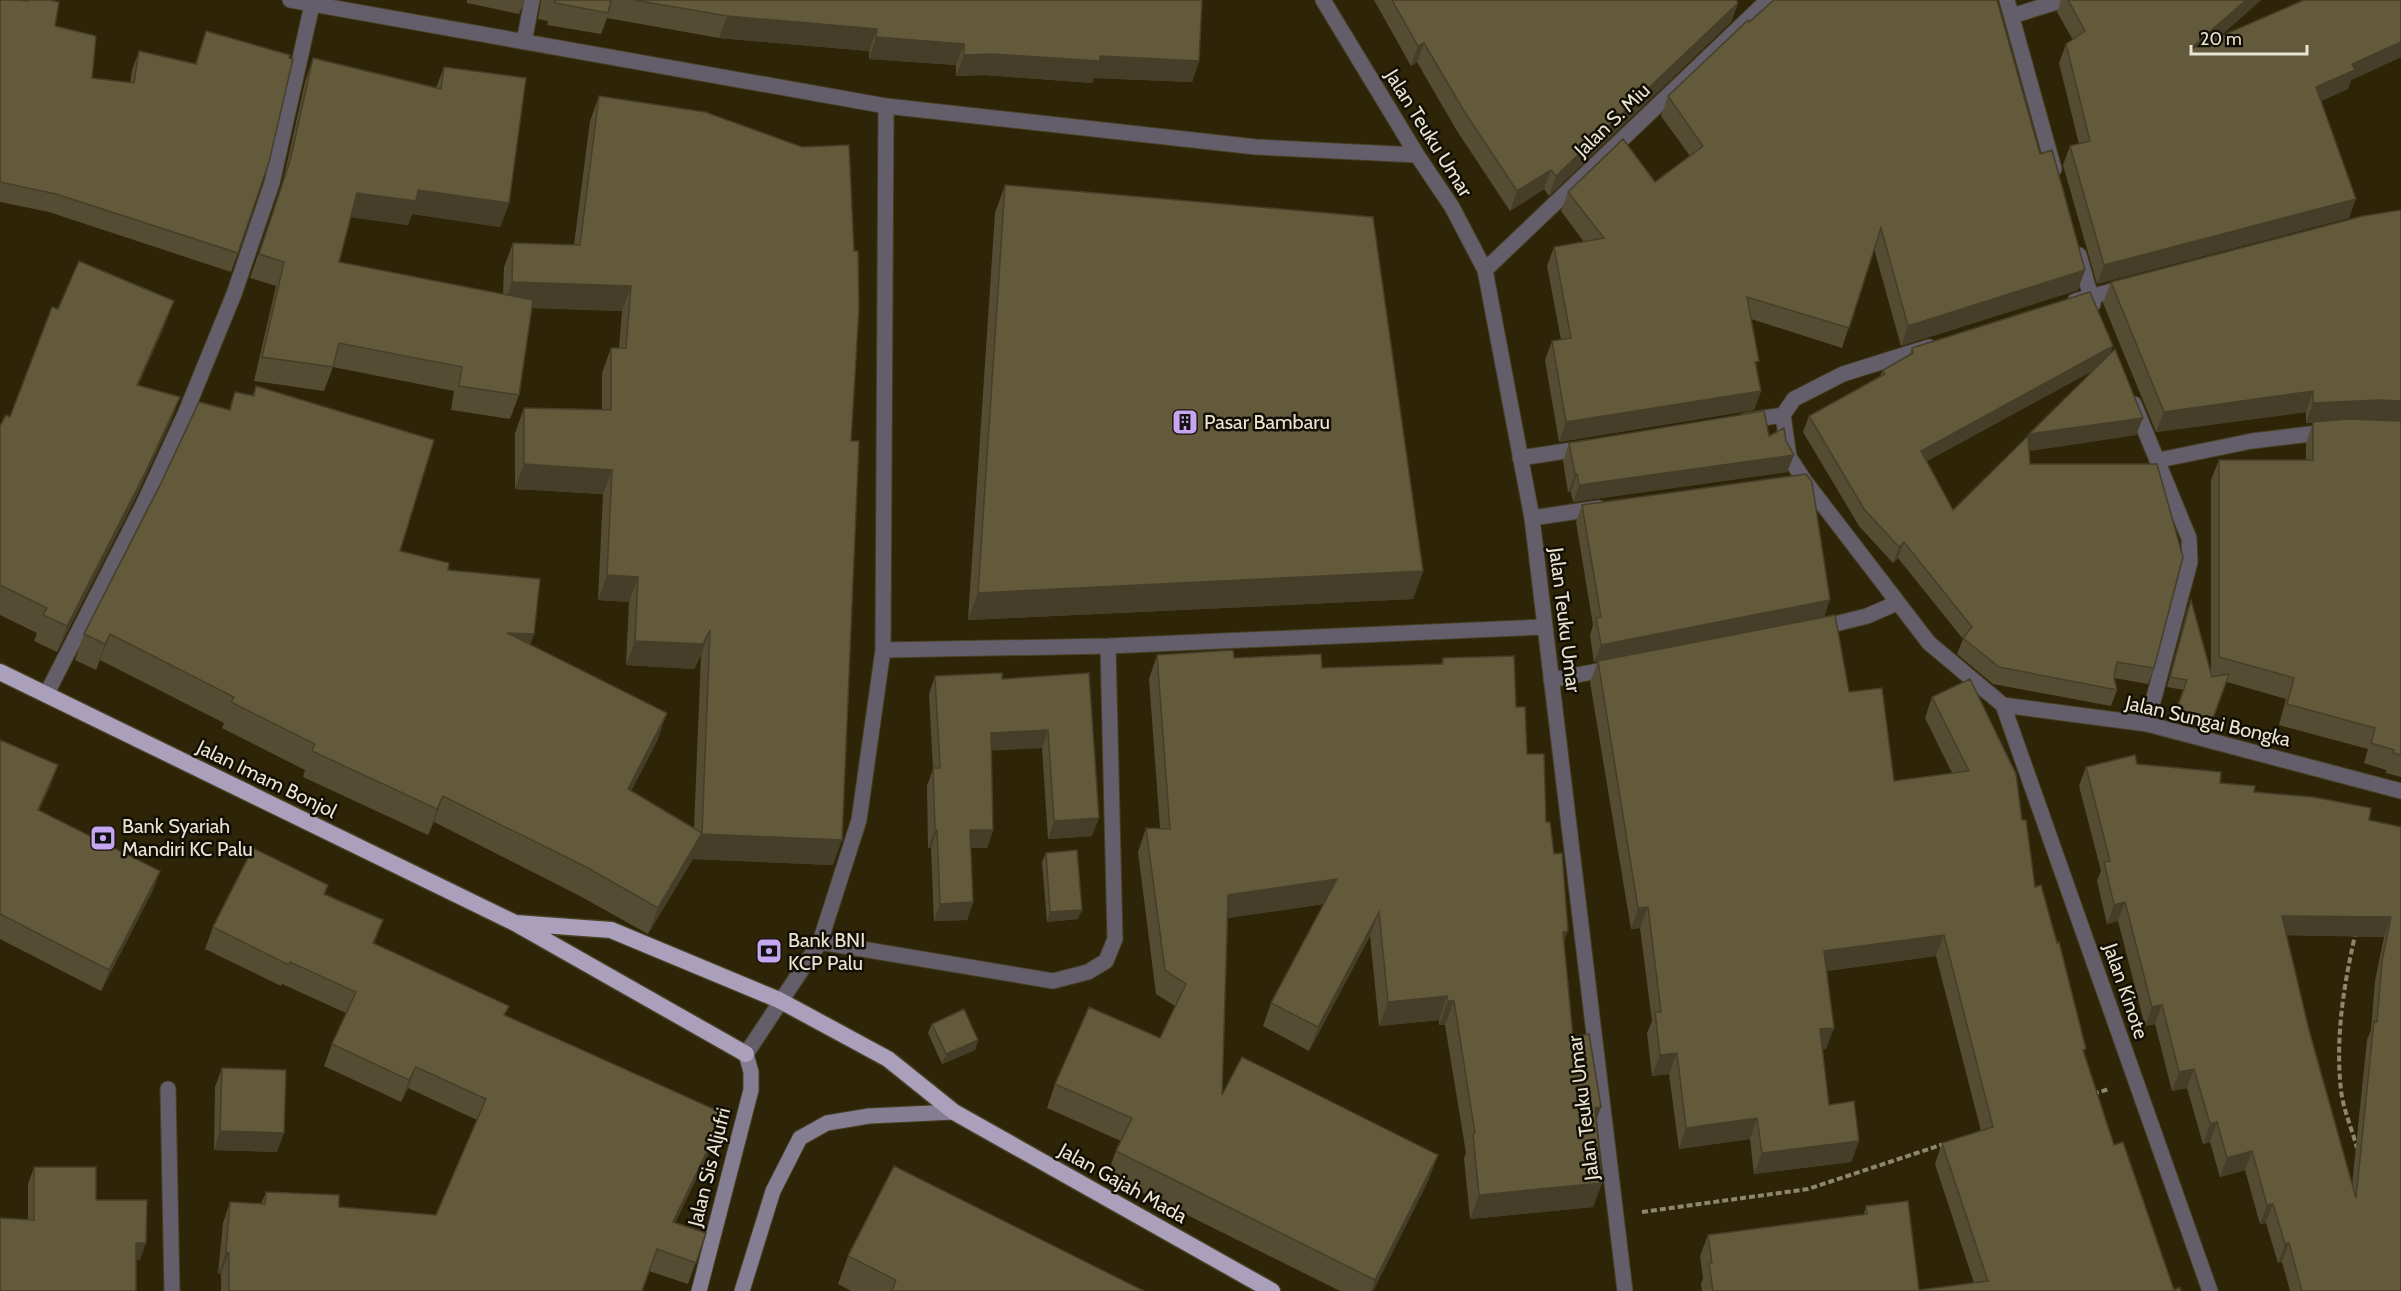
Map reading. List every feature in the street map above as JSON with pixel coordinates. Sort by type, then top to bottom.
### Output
[{"type":"highway","name":"Jalan Imam Bonjol","points":[[0,672],[515,923],[746,1054]]},
{"type":"highway","name":"Jalan Imam Bonjol","points":[[515,923],[611,930],[780,1000],[888,1059],[954,1112]]},
{"type":"highway","name":"Jalan Gajah Mada","points":[[954,1112],[1272,1291]]},
{"type":"main road","name":"Jalan Sis Aljufri","points":[[699,1291],[751,1090],[751,1072],[746,1054]]},
{"type":"main road","points":[[742,1291],[773,1191],[800,1138],[827,1123],[869,1116],[954,1112]]},
{"type":"street","points":[[290,0],[886,106],[1256,147],[1417,155]]},
{"type":"street","points":[[524,42],[532,0]]},
{"type":"street","name":"Jalan Teuku Umar","points":[[1323,0],[1417,155],[1452,207],[1485,270],[1532,518],[1625,1291]]},
{"type":"street","name":"Jalan S. Miu","points":[[1485,270],[1768,0]]},
{"type":"street","points":[[2007,0],[2059,186]]},
{"type":"street","points":[[2012,16],[2063,0]]},
{"type":"street","points":[[46,695],[144,503],[185,414],[234,294],[272,183],[312,4]]},
{"type":"street","points":[[746,1054],[820,942],[859,820],[883,650],[886,106]]},
{"type":"street","points":[[2075,241],[2090,296],[2099,318]]},
{"type":"street","points":[[2056,307],[2136,284]]},
{"type":"street","points":[[1726,425],[1782,415],[1794,399],[1843,374],[1944,342]]},
{"type":"street","points":[[2125,385],[2159,460],[2189,538],[2190,562],[2147,724]]},
{"type":"street","points":[[1782,415],[1789,457],[1798,481],[1929,643],[2003,705]]},
{"type":"street","points":[[2159,460],[2252,441],[2339,432]]},
{"type":"street","points":[[1520,459],[1600,445]]},
{"type":"street","points":[[1532,518],[1615,506]]},
{"type":"street","points":[[1804,631],[1867,616],[1897,603]]},
{"type":"street","points":[[883,650],[1108,646],[1544,627]]},
{"type":"street","points":[[820,942],[1053,981],[1088,972],[1106,962],[1115,939],[1108,646]]},
{"type":"street","points":[[1551,680],[1632,664]]},
{"type":"street","name":"Jalan Sungai Bongka","points":[[2003,705],[2147,724],[2401,791]]},
{"type":"street","name":"Jalan Kinote","points":[[2003,705],[2210,1291]]},
{"type":"street","points":[[168,1089],[172,1291]]},
{"type":"path","points":[[2357,927],[2344,984],[2340,1060],[2341,1093],[2359,1155]]},
{"type":"path","points":[[2090,1095],[2135,1080]]},
{"type":"path","points":[[1617,1216],[1808,1189],[1945,1144]]},
{"type":"building","points":[[0,0],[59,2],[55,26],[96,36],[92,78],[134,83],[139,51],[196,64],[206,31],[290,55],[289,58],[293,59],[269,162],[238,253],[56,194],[0,182]]},
{"type":"building","points":[[555,0],[611,0],[608,13],[555,3]]},
{"type":"building","points":[[634,0],[1202,0],[1199,61],[1100,56],[1100,61],[992,54],[964,55],[964,44],[876,37],[877,29],[727,16]]},
{"type":"building","points":[[1392,0],[1736,0],[1738,3],[1556,176],[1551,170],[1517,191],[1464,111],[1424,43],[1418,46]]},
{"type":"building","points":[[1774,0],[1997,0],[2040,154],[2052,150],[2085,270],[1908,326],[1881,228],[1849,328],[1747,297],[1759,361],[1755,362],[1761,391],[1566,422],[1552,341],[1571,338],[1554,247],[1604,238],[1568,192],[1623,139],[1655,182],[1703,146],[1668,96],[1748,20],[1749,22]]},
{"type":"building","points":[[2068,0],[2246,0],[2189,50],[2304,0],[2401,0],[2401,42],[2352,64],[2355,70],[2316,87],[2356,199],[2104,265],[2070,146],[2090,141],[2066,44],[2085,31]]},
{"type":"building","points":[[313,58],[441,89],[444,67],[526,78],[509,203],[418,190],[416,201],[357,193],[339,262],[533,300],[519,395],[459,386],[462,367],[339,343],[333,367],[262,357],[284,262],[259,254],[290,161]]},
{"type":"building","points":[[599,96],[705,112],[802,147],[849,145],[854,251],[858,251],[859,309],[851,441],[859,441],[842,840],[702,834],[710,630],[703,644],[635,641],[638,577],[607,575],[612,470],[524,464],[524,408],[611,410],[611,348],[626,348],[631,286],[512,282],[513,243],[580,245]]},
{"type":"building","name":"Pasar Bambaru","points":[[1005,185],[1373,217],[1423,571],[978,593]]},
{"type":"building","points":[[2401,210],[2401,401],[2313,403],[2313,391],[2164,412],[2111,282],[2363,216]]},
{"type":"building","points":[[79,261],[174,301],[137,385],[180,397],[145,473],[67,626],[43,615],[47,608],[0,585],[0,426],[6,415],[10,417],[52,307],[58,309]]},
{"type":"building","points":[[2090,292],[2113,346],[1921,451],[1953,510],[2028,436],[2030,464],[2157,464],[2183,557],[2154,668],[2117,662],[2114,677],[2117,690],[1999,667],[1963,638],[1972,627],[1904,542],[1899,547],[1864,509],[1809,416],[1885,374],[1883,370],[1913,353],[1912,348]]},
{"type":"building","points":[[2115,349],[2143,418],[2029,434]]},
{"type":"building","points":[[256,386],[434,440],[400,551],[449,563],[448,570],[540,579],[534,634],[507,633],[667,713],[628,789],[702,833],[658,908],[588,868],[443,796],[437,809],[312,751],[315,744],[231,702],[234,697],[110,634],[105,644],[84,634],[162,481],[199,402],[230,410],[235,392],[254,396]]},
{"type":"building","points":[[1764,411],[1769,436],[1784,428],[1786,441],[1794,455],[1579,485],[1569,443]]},
{"type":"building","points":[[2348,419],[2401,421],[2401,755],[2393,753],[2394,750],[2371,743],[2375,728],[2287,704],[2294,678],[2219,657],[2219,460],[2313,460],[2313,422]]},
{"type":"building","points":[[1806,474],[1812,482],[1830,600],[1601,645],[1596,618],[1601,617],[1582,505]]},
{"type":"building","points":[[2191,600],[2212,677],[2229,674],[2212,721],[2176,711],[2187,680],[2170,677]]},
{"type":"building","points":[[1835,615],[1849,692],[1882,688],[1894,781],[1969,771],[1932,697],[1970,679],[2016,774],[2022,820],[2026,820],[2035,887],[2041,885],[2057,943],[2059,942],[2086,1049],[2083,1050],[2114,1145],[2123,1142],[2174,1290],[2180,1287],[2181,1291],[1713,1291],[1708,1235],[1867,1214],[1866,1206],[1908,1201],[1919,1290],[1988,1281],[1942,1143],[1993,1127],[1944,935],[1824,951],[1834,1028],[1820,1029],[1829,1105],[1854,1101],[1859,1141],[1762,1153],[1757,1118],[1686,1128],[1677,1053],[1660,1055],[1655,1012],[1661,1012],[1648,907],[1638,908],[1598,661]]},
{"type":"building","points":[[1233,650],[1234,658],[1321,654],[1322,668],[1443,664],[1443,658],[1514,656],[1516,707],[1525,707],[1527,754],[1544,754],[1546,822],[1550,822],[1554,854],[1562,853],[1568,931],[1563,932],[1573,1037],[1589,1034],[1601,1107],[1595,1108],[1602,1183],[1479,1195],[1473,1134],[1475,1133],[1454,1001],[1448,1001],[1447,996],[1388,1002],[1379,912],[1318,1027],[1271,1003],[1337,879],[1228,895],[1222,1095],[1242,1057],[1438,1155],[1375,1280],[1116,1151],[1132,1118],[1055,1084],[1089,1007],[1160,1038],[1186,984],[1165,970],[1146,828],[1170,829],[1157,655]]},
{"type":"building","points":[[1002,673],[1002,679],[1089,673],[1099,818],[1054,821],[1048,730],[991,733],[993,830],[970,830],[973,902],[940,904],[933,768],[940,768],[935,676]]},
{"type":"building","points":[[0,740],[58,765],[38,810],[160,871],[109,970],[0,914]]},
{"type":"building","points":[[2135,755],[2137,764],[2221,772],[2220,783],[2255,786],[2254,792],[2313,797],[2371,808],[2369,820],[2401,827],[2401,1291],[2302,1291],[2289,1243],[2285,1244],[2273,1204],[2267,1205],[2252,1151],[2227,1158],[2217,1122],[2210,1124],[2194,1069],[2179,1072],[2162,1005],[2152,1007],[2125,902],[2114,905],[2104,862],[2110,861],[2086,767]],"holes":[[[2282,916],[2391,917],[2382,961],[2377,1022],[2374,1021],[2356,1198],[2309,1030]]]},
{"type":"building","points":[[253,848],[328,885],[324,894],[383,920],[373,943],[509,1006],[504,1015],[725,1114],[673,1222],[706,1233],[696,1263],[657,1249],[642,1291],[229,1291],[229,1253],[226,1252],[230,1202],[265,1204],[266,1192],[339,1195],[339,1207],[436,1215],[486,1099],[416,1067],[409,1080],[332,1044],[356,992],[290,962],[289,965],[213,927]]},
{"type":"building","points":[[1077,850],[1082,910],[1050,912],[1046,853]]},
{"type":"building","points":[[964,1009],[978,1040],[946,1054],[932,1024]]},
{"type":"building","points":[[222,1068],[286,1070],[284,1133],[220,1131]]},
{"type":"building","points":[[894,1166],[1144,1291],[892,1291],[896,1280],[848,1256]]},
{"type":"building","points":[[34,1167],[96,1167],[96,1200],[147,1200],[146,1243],[136,1243],[136,1291],[0,1291],[0,1218],[34,1220]]},
{"type":"place","name":"Pasar Bambaru","points":[[1185,422]]},
{"type":"place","name":"Bank Syariah Mandiri KC Palu","points":[[103,838]]},
{"type":"place","name":"Bank BNI KCP Palu","points":[[769,951]]}]
